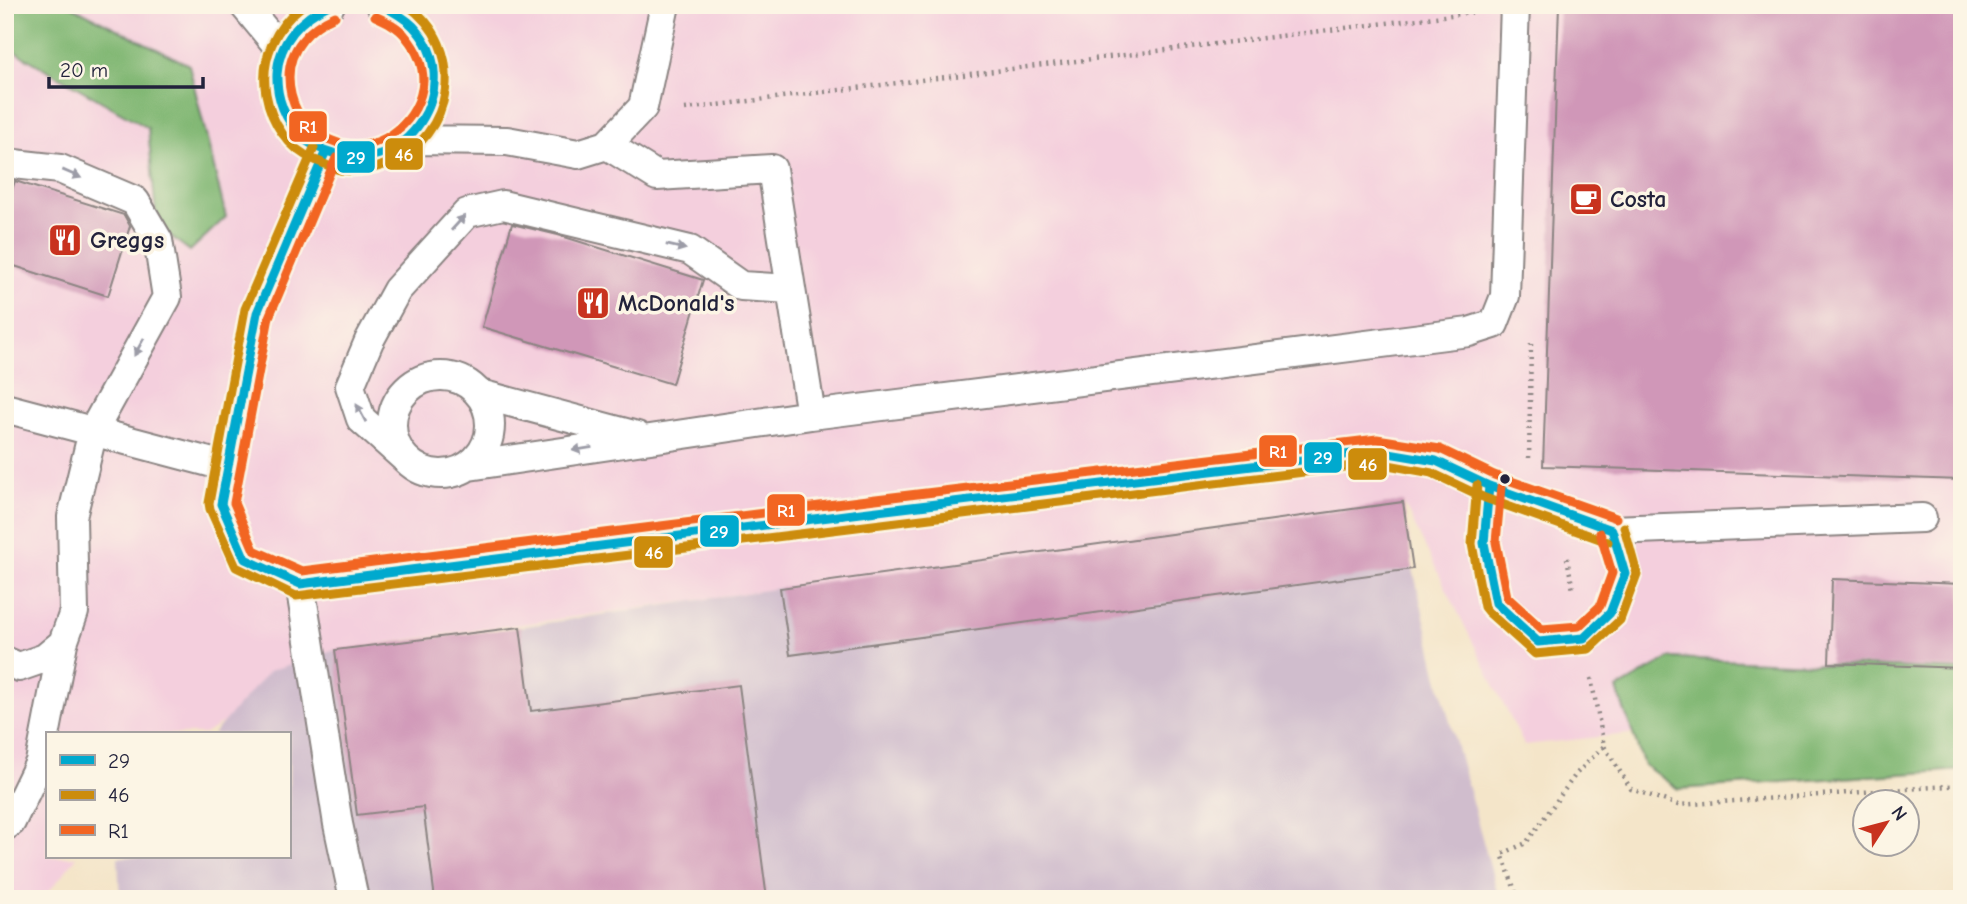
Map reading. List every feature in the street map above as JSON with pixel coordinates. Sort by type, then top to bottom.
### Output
[{"type":"lane","points":[[244,5],[282,51]]},
{"type":"lane","points":[[330,5],[301,23],[282,51],[277,75],[279,100],[289,122],[304,141],[325,153],[346,159],[369,158],[390,151],[408,140],[424,121],[433,98],[435,73],[429,50],[416,29],[394,8]]},
{"type":"lane","points":[[408,140],[507,141],[578,154],[607,145],[643,107],[665,5]]},
{"type":"lane","points":[[790,289],[741,286],[690,250],[503,205],[467,214],[397,290],[369,341],[350,386],[361,419],[408,461],[422,470],[438,474],[454,473],[469,466],[811,415],[1469,332],[1494,324],[1505,296],[1515,6]]},
{"type":"lane","points":[[607,145],[657,176],[772,169],[811,415]]},
{"type":"lane","points":[[325,153],[257,313],[221,504],[245,559],[300,584],[861,513],[1377,452],[1436,461],[1489,486],[1612,530],[1922,518]]},
{"type":"lane","points":[[5,163],[60,169],[135,201],[158,240],[167,297],[93,431],[72,517],[74,612],[63,643],[40,762],[11,822],[5,826]]},
{"type":"lane","points":[[408,461],[398,449],[392,434],[392,417],[397,402],[406,389],[420,380],[436,375],[452,376],[467,383],[480,394],[488,408],[488,440],[481,455],[469,466]]},
{"type":"lane","points":[[480,394],[650,439]]},
{"type":"lane","points":[[5,408],[228,467]]},
{"type":"lane","points":[[1489,486],[1484,543],[1496,603],[1538,642],[1584,638],[1610,612],[1625,573],[1612,530]]},
{"type":"lane","points":[[300,584],[338,824],[354,899]]},
{"type":"lane","points":[[5,662],[19,667],[45,658],[63,643]]},
{"type":"path","points":[[643,107],[693,110],[1515,6]]},
{"type":"path","points":[[1518,899],[1502,854],[1526,844],[1576,774],[1604,746]]},
{"type":"shaded area","points":[[5,5],[1962,5],[1962,699],[1524,745],[1403,502],[335,650],[208,732],[46,732],[46,858],[76,858],[43,899],[5,899]]},
{"type":"shaded area","points":[[1403,502],[1413,569],[1440,686],[1499,899],[120,899],[118,858],[290,858],[290,732],[215,732],[269,671],[335,650],[520,627],[780,588]]},
{"type":"green space","points":[[5,5],[69,5],[189,65],[226,217],[190,251],[157,226],[148,128],[5,46]]},
{"type":"green space","points":[[1670,658],[1962,670],[1962,770],[1678,789],[1644,765],[1617,689]]},
{"type":"building","points":[[1559,5],[1962,5],[1962,480],[1543,466]]},
{"type":"building","name":"Greggs","points":[[15,181],[124,215],[130,226],[108,296],[5,263],[5,211]]},
{"type":"building","name":"McDonald's","points":[[512,224],[558,235],[703,280],[672,384],[482,327]]},
{"type":"building","points":[[1403,502],[1413,569],[790,655],[780,588]]},
{"type":"building","points":[[1832,579],[1962,584],[1962,668],[1829,663]]},
{"type":"building","points":[[520,627],[531,711],[739,685],[767,899],[435,899],[423,807],[357,815],[335,650]]},
{"type":"transit line","name":"46","points":[[303,5],[277,34],[268,56],[265,68],[268,104],[282,133],[297,149],[334,168],[352,171],[387,164],[410,151],[427,134],[439,113],[445,90],[445,67],[439,44],[426,23],[407,5]]},
{"type":"transit line","name":"29","points":[[329,5],[309,17],[287,41],[279,62],[278,91],[286,116],[305,140],[330,152],[357,158],[382,153],[404,141],[421,122],[431,99],[434,74],[429,49],[410,23],[381,5]]},
{"type":"transit line","name":"R1","points":[[335,16],[309,32],[297,48],[290,67],[291,95],[298,113],[309,128],[325,138],[359,146],[386,138],[398,130],[415,108],[423,81],[420,63],[410,42],[396,27],[375,16]]},
{"type":"transit line","name":"46","points":[[314,148],[245,309],[209,503],[236,567],[296,596],[1377,463],[1432,473],[1485,498],[1608,542]]},
{"type":"transit line","name":"29","points":[[325,153],[257,313],[221,504],[245,559],[300,584],[1377,451],[1436,461],[1489,486],[1612,530]]},
{"type":"transit line","name":"R1","points":[[336,158],[269,317],[234,503],[254,550],[302,571],[1377,439],[1440,449],[1494,475],[1616,518]]},
{"type":"transit line","name":"46","points":[[1477,485],[1472,544],[1484,607],[1535,654],[1589,649],[1620,620],[1637,574],[1624,527]]},
{"type":"transit line","name":"29","points":[[1489,486],[1484,543],[1496,603],[1538,642],[1584,638],[1610,613],[1625,574],[1612,530]]},
{"type":"transit line","name":"R1","points":[[1501,487],[1496,542],[1507,597],[1542,629],[1579,626],[1600,606],[1612,573],[1600,533]]},
{"type":"place","name":"Costa","points":[[1586,199]]},
{"type":"place","name":"Greggs","points":[[65,240]]},
{"type":"place","name":"McDonald's","points":[[593,303]]}]
